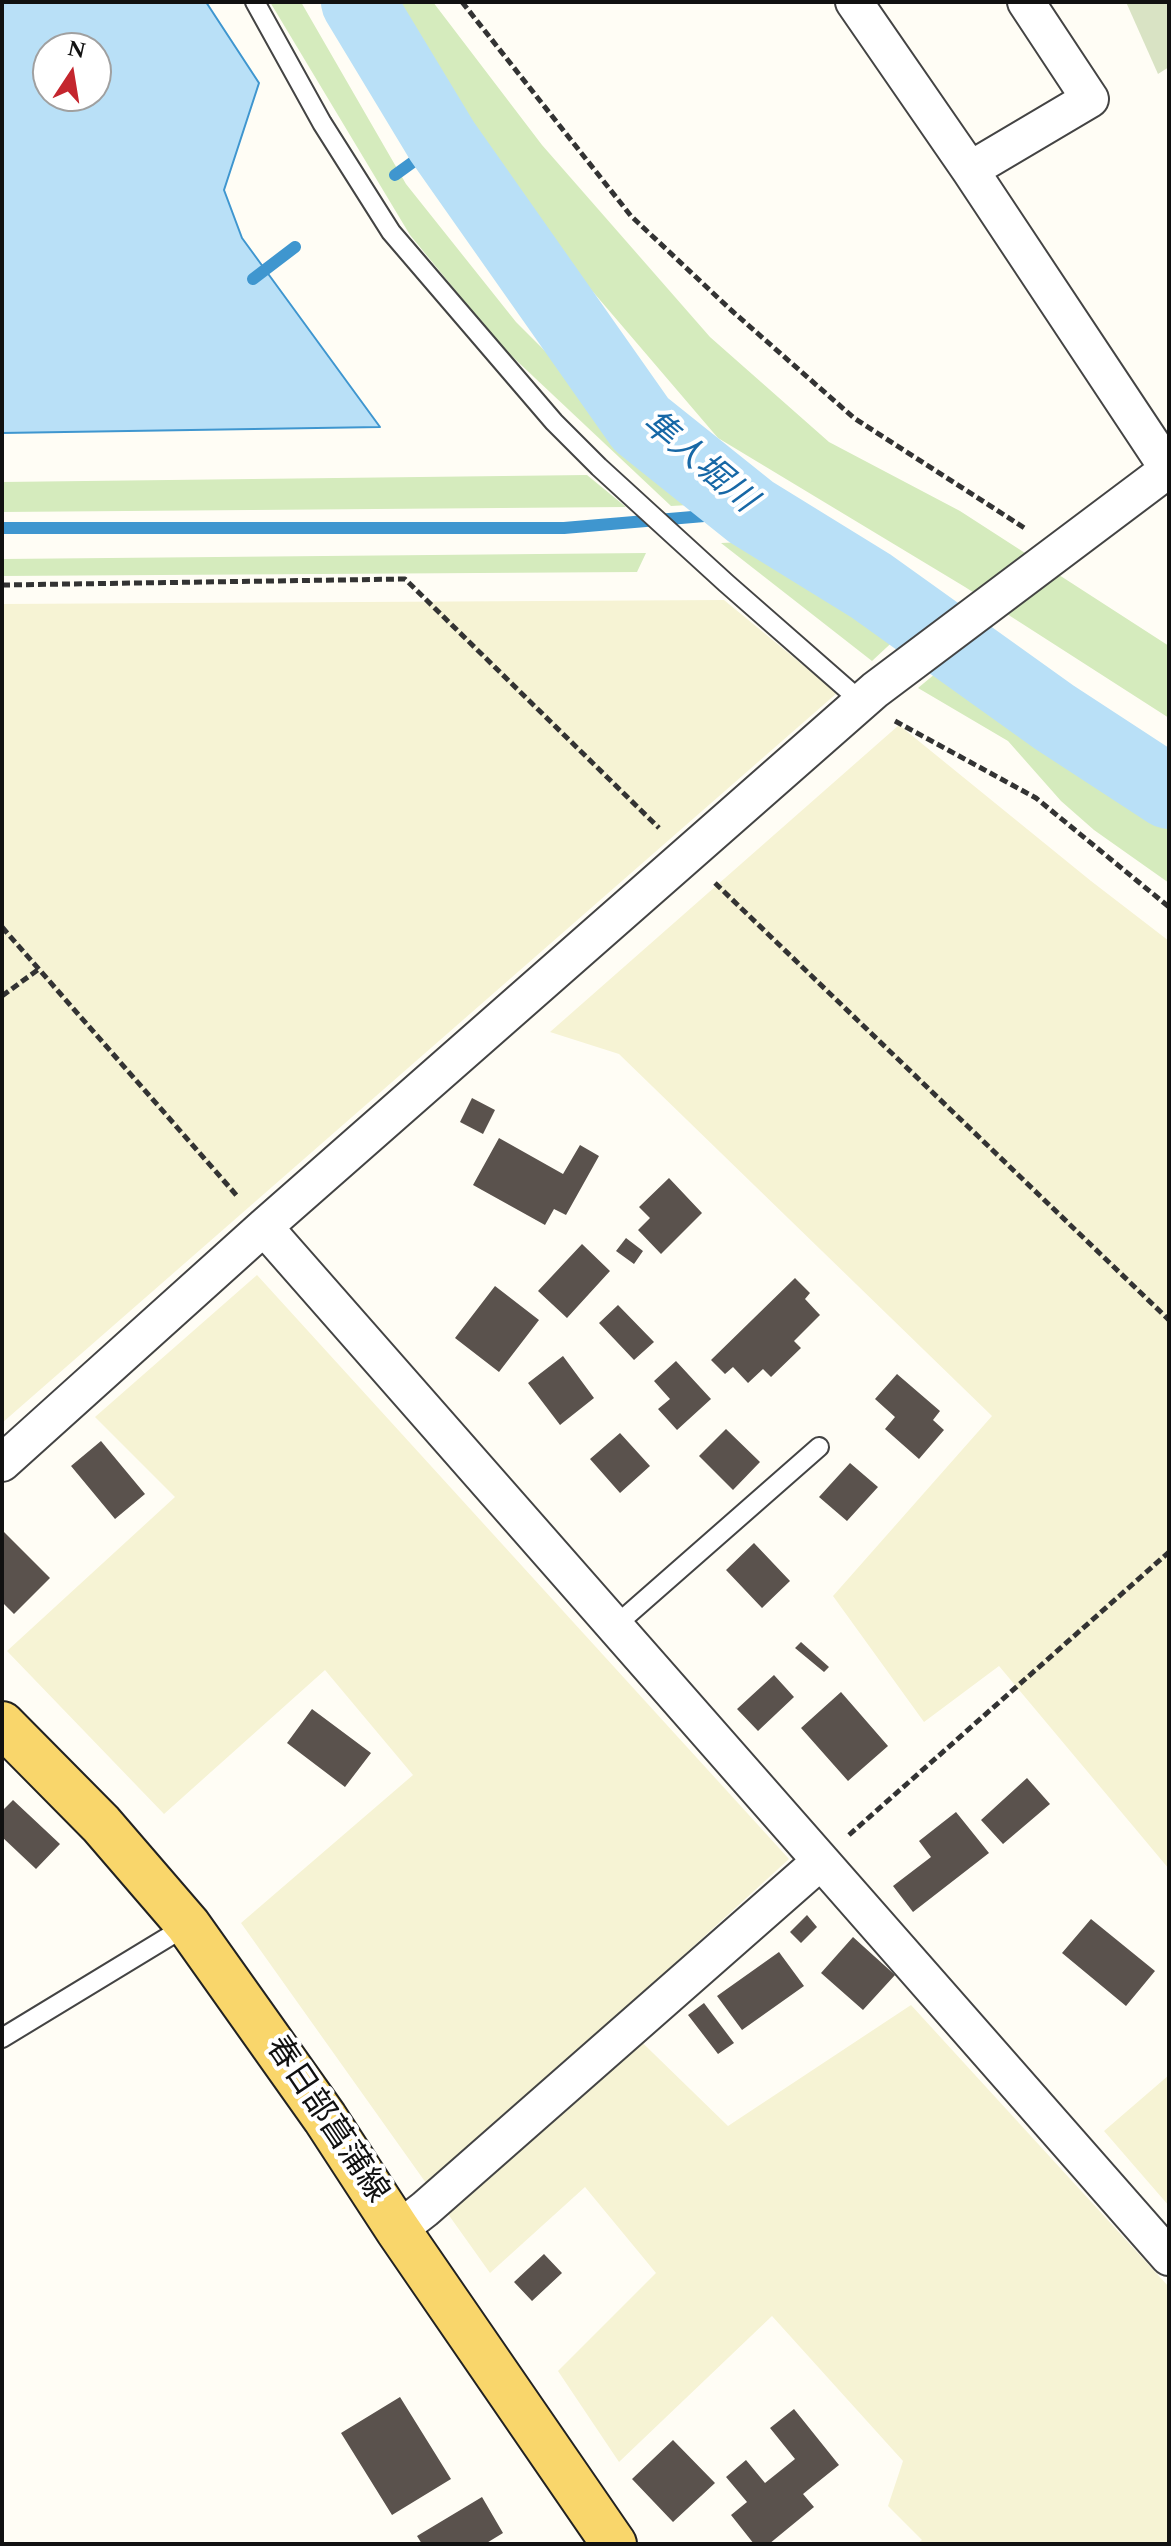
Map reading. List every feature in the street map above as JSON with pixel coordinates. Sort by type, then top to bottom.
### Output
[{"type":"main road","name":"春日部菖蒲線","points":[[2,1724],[101,1824],[188,1925],[325,2118],[398,2230],[614,2544]]},
{"type":"street","points":[[2,1463],[264,1227],[869,696],[1169,470],[970,170],[854,2]]},
{"type":"street","points":[[970,170],[1090,99],[1026,2]]},
{"type":"street","points":[[264,1227],[1169,2257]]},
{"type":"street","points":[[398,2230],[821,1861]]},
{"type":"lane","points":[[255,2],[322,123],[391,232],[554,422],[726,583],[869,696]]},
{"type":"lane","points":[[615,1626],[819,1447]]},
{"type":"lane","points":[[2,2038],[188,1925]]},
{"type":"path","points":[[462,2],[631,216],[731,310],[854,418],[1056,554]]},
{"type":"path","points":[[2,585],[405,579],[1169,1320]]},
{"type":"path","points":[[869,696],[1036,798],[1169,907]]},
{"type":"path","points":[[2,927],[264,1227]]},
{"type":"path","points":[[2,996],[39,969]]},
{"type":"path","points":[[821,1861],[1169,1552]]},
{"type":"shaded area","points":[[724,600],[837,693],[2,1423],[2,604]]},
{"type":"shaded area","points":[[899,725],[1169,941],[1169,1869],[999,1666],[924,1722],[833,1596],[992,1416],[619,1054],[550,1032]]},
{"type":"shaded area","points":[[257,1275],[789,1859],[616,2017],[728,2126],[911,2005],[1169,2287],[1169,2544],[917,2544],[922,2540],[888,2506],[903,2461],[772,2316],[619,2462],[558,2371],[656,2273],[585,2187],[490,2273],[241,1923],[413,1775],[325,1670],[164,1814],[7,1651],[175,1497],[95,1417]]},
{"type":"shaded area","points":[[1169,2075],[1169,2206],[1104,2131]]},
{"type":"green space","points":[[270,2],[301,2],[406,184],[516,322],[636,442],[707,504],[671,506],[501,346],[410,235]]},
{"type":"green space","points":[[373,2],[433,2],[542,145],[710,337],[829,442],[960,511],[1169,646],[1169,718],[965,587],[718,438],[523,210]]},
{"type":"green space","points":[[1126,2],[1169,2],[1169,67],[1158,74]]},
{"type":"green space","points":[[587,475],[626,507],[2,512],[2,482]]},
{"type":"green space","points":[[765,541],[901,634],[872,661],[721,543]]},
{"type":"green space","points":[[646,553],[637,572],[2,576],[2,559]]},
{"type":"green space","points":[[942,668],[1169,823],[1169,883],[1094,830],[1061,801],[1008,741],[918,688]]},
{"type":"water","points":[[2,2],[206,2],[259,83],[224,190],[242,238],[380,427],[2,433]]},
{"type":"building","points":[[472,1098],[495,1110],[483,1134],[460,1122]]},
{"type":"building","points":[[499,1138],[563,1174],[580,1145],[599,1156],[566,1215],[554,1209],[545,1225],[473,1185]]},
{"type":"building","points":[[669,1178],[702,1213],[661,1254],[638,1230],[650,1218],[639,1207]]},
{"type":"building","points":[[626,1238],[643,1251],[634,1264],[616,1251]]},
{"type":"building","points":[[582,1244],[610,1271],[567,1318],[538,1291]]},
{"type":"building","points":[[795,1278],[810,1293],[805,1299],[820,1315],[794,1341],[801,1348],[771,1377],[763,1369],[748,1383],[733,1367],[725,1374],[711,1360]]},
{"type":"building","points":[[495,1286],[539,1320],[499,1372],[455,1338]]},
{"type":"building","points":[[618,1305],[654,1342],[634,1360],[599,1323]]},
{"type":"building","points":[[563,1356],[594,1398],[560,1425],[528,1383]]},
{"type":"building","points":[[676,1361],[711,1399],[677,1430],[658,1409],[670,1399],[654,1381]]},
{"type":"building","points":[[897,1374],[940,1411],[933,1420],[944,1430],[919,1459],[885,1429],[895,1417],[875,1399]]},
{"type":"building","points":[[726,1429],[760,1462],[733,1490],[699,1456]]},
{"type":"building","points":[[620,1433],[650,1466],[620,1493],[590,1459]]},
{"type":"building","points":[[101,1441],[145,1494],[115,1519],[71,1466]]},
{"type":"building","points":[[850,1463],[878,1487],[847,1521],[819,1497]]},
{"type":"building","points":[[2,1530],[50,1578],[14,1614],[2,1602]]},
{"type":"building","points":[[754,1543],[790,1581],[762,1608],[726,1570]]},
{"type":"building","points":[[801,1642],[829,1667],[824,1672],[795,1648]]},
{"type":"building","points":[[774,1675],[794,1697],[758,1731],[737,1709]]},
{"type":"building","points":[[841,1692],[888,1746],[848,1781],[801,1728]]},
{"type":"building","points":[[312,1709],[371,1753],[345,1787],[287,1743]]},
{"type":"building","points":[[1027,1778],[1050,1804],[1003,1844],[981,1820]]},
{"type":"building","points":[[13,1800],[60,1844],[36,1869],[2,1837],[2,1811]]},
{"type":"building","points":[[956,1812],[989,1853],[913,1912],[893,1886],[931,1857],[919,1841]]},
{"type":"building","points":[[807,1915],[817,1927],[801,1943],[790,1932]]},
{"type":"building","points":[[1091,1919],[1155,1971],[1126,2006],[1062,1953]]},
{"type":"building","points":[[853,1937],[895,1975],[863,2010],[821,1973]]},
{"type":"building","points":[[779,1952],[804,1986],[742,2030],[717,1996]]},
{"type":"building","points":[[704,2003],[734,2043],[718,2054],[688,2015]]},
{"type":"building","points":[[544,2254],[562,2273],[532,2301],[514,2282]]},
{"type":"building","points":[[400,2397],[451,2479],[392,2515],[341,2433]]},
{"type":"building","points":[[794,2409],[839,2465],[803,2494],[814,2507],[769,2544],[754,2544],[731,2515],[747,2502],[726,2477],[746,2460],[765,2483],[795,2459],[770,2428]]},
{"type":"building","points":[[673,2440],[715,2483],[673,2522],[632,2479]]},
{"type":"building","points":[[482,2497],[503,2533],[485,2544],[422,2544],[417,2536]]},
{"type":"waterway","name":"隼人堀川","points":[[358,2],[442,141],[641,424],[751,512],[871,586],[1054,717],[1169,792]]},
{"type":"waterway","points":[[395,175],[442,141]]},
{"type":"waterway","points":[[253,279],[295,247]]},
{"type":"waterway","points":[[2,528],[564,528],[751,512]]}]
